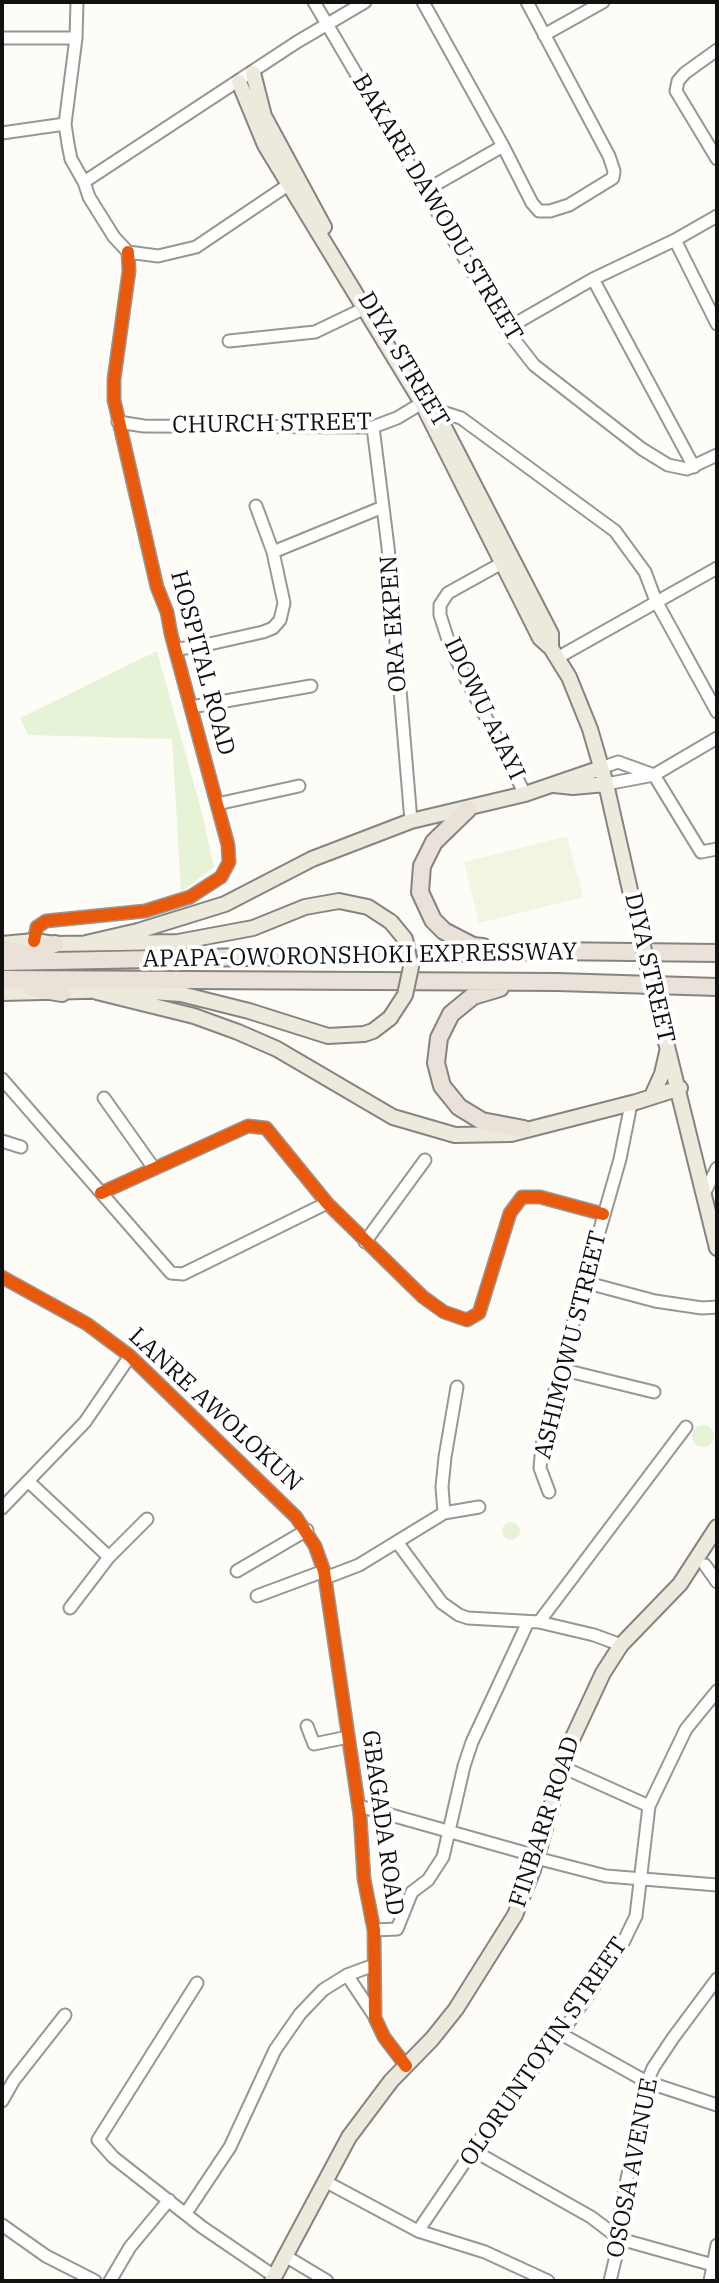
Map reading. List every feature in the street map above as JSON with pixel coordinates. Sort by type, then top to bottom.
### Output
[{"type":"highway","points":[[468,809],[443,831],[427,854],[422,866],[420,892],[425,906],[444,931],[473,946],[548,951]]},
{"type":"highway","points":[[2,946],[30,948],[55,944]]},
{"type":"highway","points":[[2,961],[30,948],[58,961]]},
{"type":"highway","name":"APAPA-OWORONSHOKI EXPRESSWAY","points":[[2,961],[548,951],[717,953]]},
{"type":"highway","points":[[524,1129],[482,1121],[459,1107],[442,1086],[435,1051],[451,1014],[473,996],[499,988],[558,982]]},
{"type":"highway","name":"APAPA-OWORONSHOKI EXPRESSWAY","points":[[5,986],[558,982],[717,987]]},
{"type":"main road","name":"DIYA STREET","points":[[253,73],[264,116],[351,274],[429,406],[551,634],[554,653]]},
{"type":"main road","name":"DIYA STREET","points":[[239,82],[265,145],[288,185],[363,309],[429,406],[540,638],[569,677],[590,729],[606,784],[717,1248]]},
{"type":"main road","points":[[574,775],[584,765],[590,729]]},
{"type":"main road","points":[[86,943],[138,931],[225,904],[312,859],[411,821],[525,794],[601,768]]},
{"type":"main road","points":[[549,785],[573,787],[606,784]]},
{"type":"main road","points":[[55,944],[147,944],[215,936],[253,928],[305,907],[328,902],[354,903],[381,914],[391,922],[405,939],[411,967],[405,995],[390,1018],[364,1034],[328,1036],[181,994],[123,990],[97,992]]},
{"type":"main road","points":[[58,986],[97,992],[194,1016],[238,1032],[277,1049],[393,1117],[455,1135],[511,1134],[681,1094]]},
{"type":"main road","points":[[652,1096],[662,1074],[667,1048]]},
{"type":"main road","points":[[634,1103],[652,1096],[681,1094]]},
{"type":"main road","name":"FINBARR ROAD","points":[[540,1858],[568,1748],[603,1673],[621,1645],[680,1584],[717,1527]]},
{"type":"main road","name":"FINBARR ROAD","points":[[276,2279],[292,2260],[332,2185],[374,2117],[464,2014],[519,1918],[569,1770],[591,1715],[610,1679],[629,1651],[686,1590],[717,1544]]},
{"type":"main road","name":"FINBARR ROAD","points":[[276,2279],[349,2137],[391,2081],[456,2009],[519,1918]]},
{"type":"street","points":[[77,2],[76,38],[65,124],[71,159],[89,197],[114,237],[128,252],[158,256],[196,247],[288,185]]},
{"type":"street","name":"BAKARE DAWODU STREET","points":[[314,2],[506,329],[534,365],[642,449],[668,465],[687,469],[694,467]]},
{"type":"street","points":[[84,182],[365,2]]},
{"type":"street","points":[[423,2],[532,203],[539,211],[550,211],[569,205],[613,178],[614,171],[609,156],[527,2]]},
{"type":"street","points":[[544,35],[603,2]]},
{"type":"street","points":[[2,38],[76,38]]},
{"type":"street","points":[[717,50],[685,73],[678,81],[676,91],[717,159]]},
{"type":"street","points":[[2,133],[65,124]]},
{"type":"street","points":[[426,190],[503,146]]},
{"type":"street","points":[[506,329],[593,279],[717,216]]},
{"type":"street","points":[[675,240],[717,324]]},
{"type":"street","name":"HOSPITAL ROAD","points":[[30,948],[37,927],[46,921],[145,911],[190,897],[210,886],[226,870],[230,856],[167,612],[155,579],[114,400],[114,379],[129,271],[128,252]]},
{"type":"street","points":[[593,279],[694,467],[717,455]]},
{"type":"street","points":[[229,341],[315,332],[363,309]]},
{"type":"street","points":[[429,406],[461,418],[615,531],[645,572],[656,601],[717,712]]},
{"type":"street","name":"CHURCH STREET","points":[[118,422],[144,426],[373,427],[429,406]]},
{"type":"street","name":"ORA EKPEN","points":[[373,427],[411,821]]},
{"type":"street","points":[[175,649],[196,647],[273,628],[280,620],[284,603],[273,552],[256,506]]},
{"type":"street","points":[[273,552],[383,507]]},
{"type":"street","name":"IDOWU AJAYI","points":[[502,563],[448,593],[440,605],[440,615],[451,649],[525,794]]},
{"type":"street","points":[[554,653],[717,568]]},
{"type":"street","points":[[191,707],[311,686]]},
{"type":"street","points":[[606,784],[654,775],[717,738]]},
{"type":"street","points":[[601,768],[618,762],[654,775],[701,852],[717,849]]},
{"type":"street","points":[[217,804],[299,786]]},
{"type":"street","points":[[2,1079],[171,1273],[183,1274],[327,1203]]},
{"type":"street","points":[[104,1098],[153,1167]]},
{"type":"street","name":"ASHIMOWU STREET","points":[[549,1492],[540,1468],[542,1446],[560,1369],[634,1103]]},
{"type":"street","points":[[101,1193],[153,1167],[248,1126],[256,1126],[272,1132],[327,1203],[433,1306],[467,1320],[479,1313],[510,1213],[522,1197],[540,1197],[603,1214]]},
{"type":"street","points":[[2,1141],[21,1147]]},
{"type":"street","points":[[365,1242],[425,1160]]},
{"type":"street","points":[[705,1192],[717,1168]]},
{"type":"street","name":"LANRE AWOLOKUN","points":[[2,1277],[87,1324],[130,1356],[248,1467],[307,1530],[322,1562],[324,1575]]},
{"type":"street","points":[[584,1282],[655,1301],[702,1308],[717,1307]]},
{"type":"street","points":[[2,1508],[85,1422],[130,1356]]},
{"type":"street","points":[[560,1369],[654,1392]]},
{"type":"street","points":[[444,1513],[442,1487],[445,1457],[457,1387]]},
{"type":"street","points":[[374,1930],[397,1929],[412,1892],[428,1880],[443,1857],[472,1742],[534,1622],[686,1427]]},
{"type":"street","points":[[28,1481],[109,1557]]},
{"type":"street","points":[[257,1596],[359,1565],[444,1513],[479,1507]]},
{"type":"street","points":[[70,1608],[109,1557],[147,1519]]},
{"type":"street","points":[[237,1571],[307,1530]]},
{"type":"street","points":[[397,1542],[442,1603],[459,1615],[534,1622],[594,1635],[621,1645]]},
{"type":"street","points":[[705,1565],[717,1582]]},
{"type":"street","name":"GBAGADA ROAD","points":[[324,1575],[359,1806],[364,1879],[374,1930],[375,2018],[384,2037],[406,2066]]},
{"type":"street","name":"OLORUNTOYIN STREET","points":[[418,2231],[523,2080],[561,2034],[630,1931],[636,1916],[649,1806],[686,1729],[717,1691]]},
{"type":"street","points":[[307,1726],[314,1744],[348,1737]]},
{"type":"street","points":[[569,1770],[649,1806]]},
{"type":"street","points":[[359,1806],[606,1876],[717,1885]]},
{"type":"street","points":[[186,2213],[230,2147],[284,2035],[323,1990],[347,1975],[374,1965]]},
{"type":"street","points":[[347,1975],[375,2018]]},
{"type":"street","name":"OSOSA AVENUE","points":[[610,2281],[620,2239],[620,2213],[647,2082],[653,2068],[717,1979]]},
{"type":"street","points":[[197,1983],[98,2140],[113,2157],[202,2227],[276,2279]]},
{"type":"street","points":[[2,2101],[14,2080],[65,2015]]},
{"type":"street","points":[[561,2034],[647,2082],[717,2105]]},
{"type":"street","points":[[474,2151],[582,2211],[620,2239],[713,2265]]},
{"type":"street","points":[[332,2185],[418,2231],[485,2252],[548,2281]]},
{"type":"street","points":[[110,2281],[130,2247],[169,2200]]},
{"type":"street","points":[[2,2225],[46,2256],[95,2281]]},
{"type":"street","points":[[710,2281],[717,2245]]},
{"type":"street","points":[[292,2260],[327,2281]]},
{"type":"green space","points":[[157,651],[214,867],[181,892],[172,739],[28,735],[20,718]]},
{"type":"green space","points":[[567,836],[583,897],[479,923],[464,862]]},
{"type":"green space","points":[[703,1425],[714,1436],[703,1447],[692,1436]]},
{"type":"green space","points":[[511,1522],[520,1531],[511,1540],[502,1531]]},
{"type":"cycle path","points":[[34,941],[37,927],[46,921],[145,911],[190,897],[221,877],[229,862],[228,845],[167,612],[157,587],[114,400],[114,379],[129,271],[128,252]]},
{"type":"cycle path","points":[[101,1193],[248,1126],[266,1128],[327,1203],[423,1297],[444,1312],[467,1320],[479,1313],[510,1213],[522,1197],[540,1197],[603,1214]]},
{"type":"cycle path","points":[[2,1277],[87,1324],[130,1356],[296,1517],[315,1546],[324,1571],[360,1816],[364,1879],[374,1930],[375,2018],[384,2037],[406,2066]]}]
